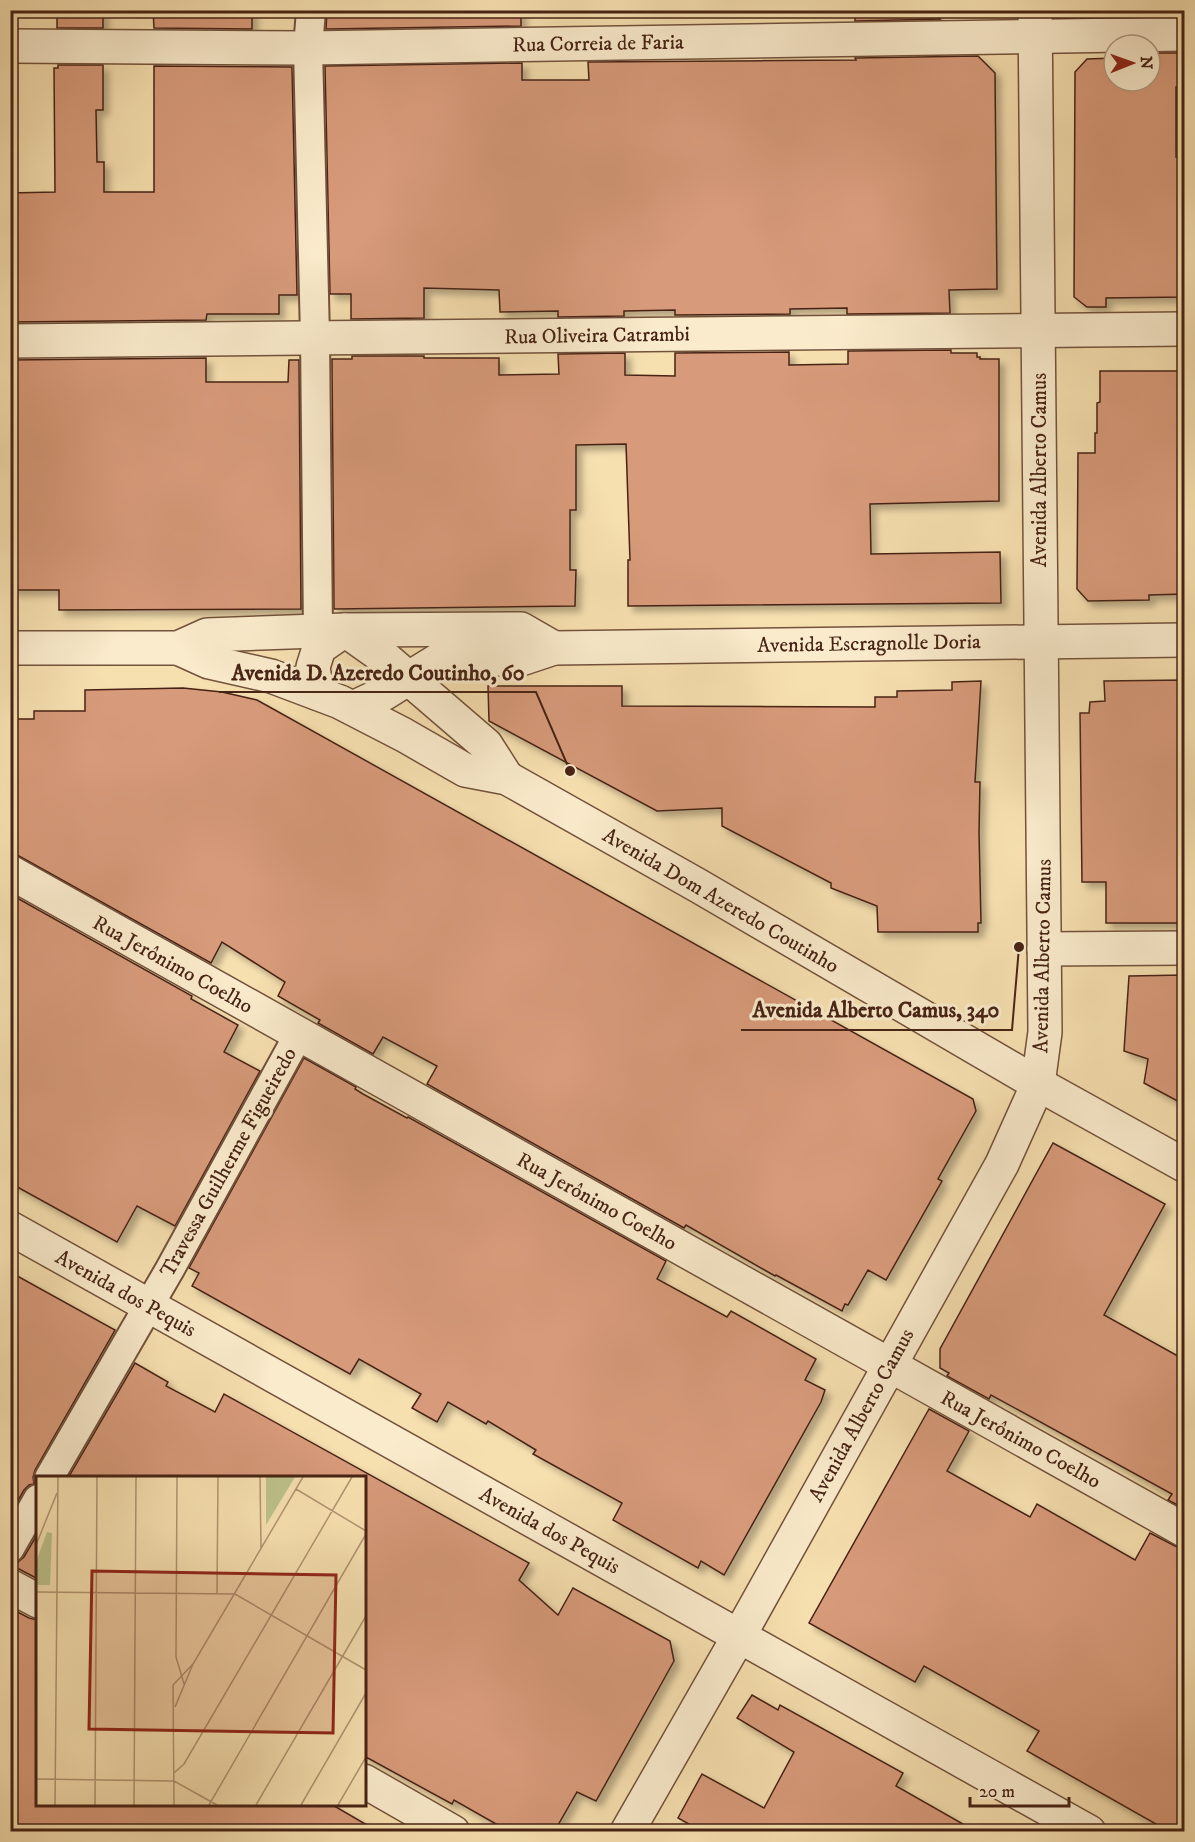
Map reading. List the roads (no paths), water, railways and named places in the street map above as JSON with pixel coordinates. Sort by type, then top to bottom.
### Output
[{"type":"street","points":[[311,10],[308,48],[315,337],[331,630],[320,648],[313,668],[317,693]]},
{"type":"street","name":"Rua Correia de Faria","points":[[10,46],[308,48],[1035,23],[1185,34]]},
{"type":"street","name":"Avenida Alberto Camus","points":[[627,1832],[1002,1164],[1038,1084],[1045,1032],[1035,23]]},
{"type":"street","name":"Rua Oliveira Catrambi","points":[[10,341],[1185,329]]},
{"type":"street","points":[[10,648],[178,648],[207,635],[331,630],[521,629],[554,648]]},
{"type":"street","points":[[331,630],[386,659],[409,678]]},
{"type":"street","name":"Avenida Escragnolle Doria","points":[[353,708],[385,693],[440,659],[521,659],[554,648],[1185,640]]},
{"type":"street","points":[[178,648],[209,662],[272,676],[353,708]]},
{"type":"street","name":"Avenida Dom Azeredo Coutinho","points":[[409,678],[486,745],[507,777]]},
{"type":"street","name":"Avenida Dom Azeredo Coutinho","points":[[353,708],[465,770],[507,777],[1038,1084],[1185,1166]]},
{"type":"street","name":"Rua Jerônimo Coelho","points":[[10,872],[1185,1530]]},
{"type":"street","points":[[1044,949],[1185,948]]},
{"type":"street","name":"Travessa Guilherme Figueiredo","points":[[51,1476],[299,1034]]},
{"type":"street","name":"Avenida dos Pequis","points":[[10,1228],[1089,1832]]},
{"type":"street","points":[[10,1548],[36,1502]]},
{"type":"street","points":[[10,1586],[36,1600]]},
{"type":"street","points":[[366,1782],[453,1832]]},
{"type":"place","name":"Avenida D. Azeredo Coutinho, 60","points":[[570,771]]},
{"type":"place","name":"Avenida Alberto Camus, 340","points":[[1019,947]]}]
